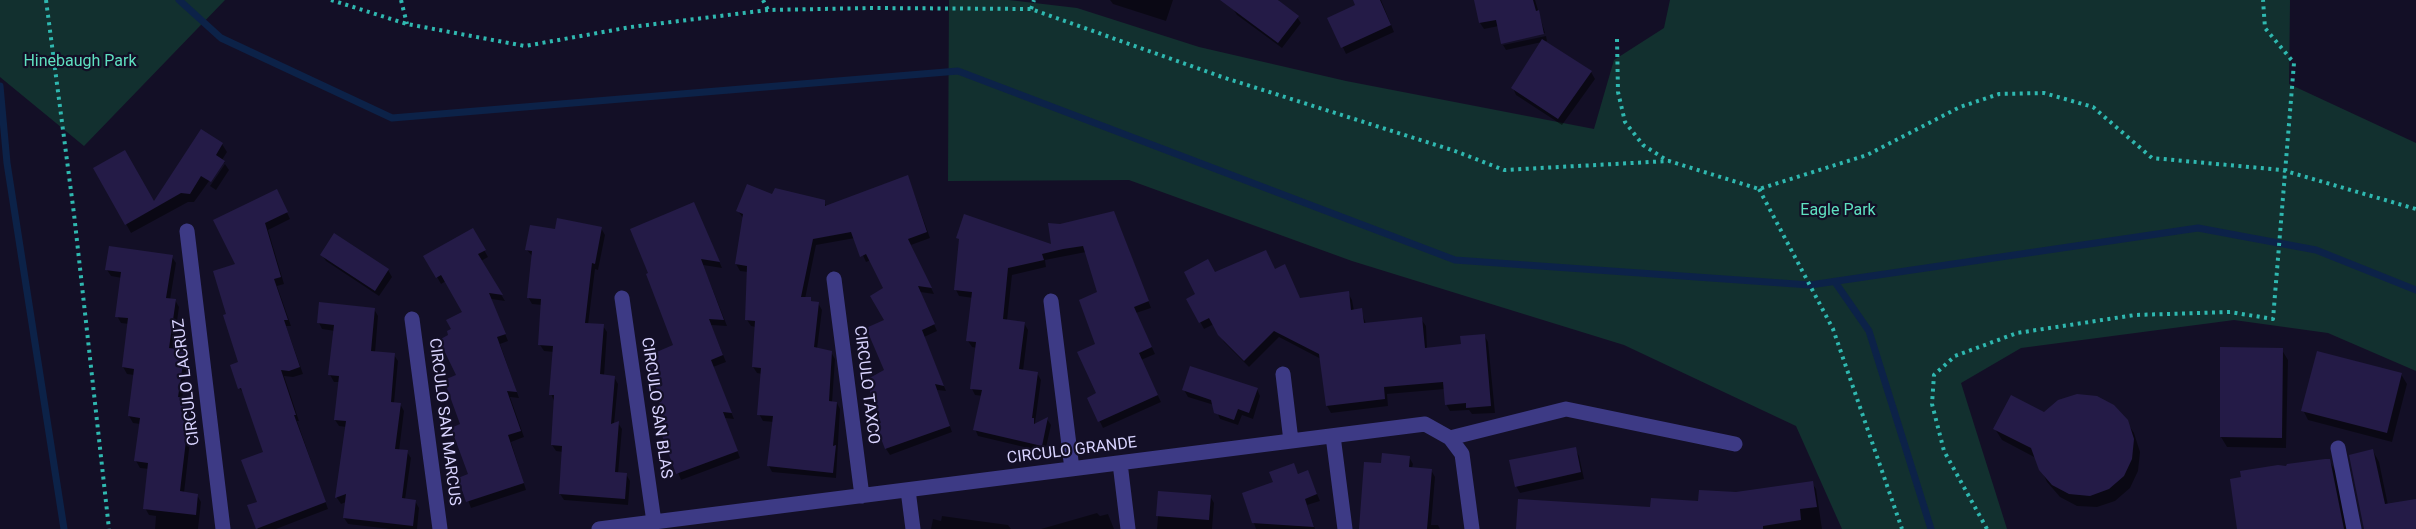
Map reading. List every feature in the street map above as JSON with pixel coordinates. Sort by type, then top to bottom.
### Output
[{"type":"street","name":"CIRCULO LACRUZ","points":[[187,231],[223,529]]},
{"type":"street","name":"CIRCULO TAXCO","points":[[834,279],[862,496]]},
{"type":"street","name":"CIRCULO SAN BLAS","points":[[622,298],[654,522]]},
{"type":"street","points":[[1051,301],[1072,469]]},
{"type":"street","name":"CIRCULO SAN MARCUS","points":[[412,319],[440,529]]},
{"type":"street","points":[[1283,374],[1291,441]]},
{"type":"street","points":[[1472,529],[1462,454],[1450,438],[1566,410],[1735,444]]},
{"type":"street","name":"CIRCULO GRANDE","points":[[599,529],[654,522],[700,523],[862,496],[1425,424],[1450,438]]},
{"type":"street","points":[[1333,435],[1346,529]]},
{"type":"street","points":[[2338,448],[2354,529]]},
{"type":"street","points":[[1120,463],[1128,529]]},
{"type":"street","points":[[908,490],[913,529]]},
{"type":"path","points":[[46,0],[74,214],[109,529]]},
{"type":"path","points":[[332,0],[407,24],[525,46],[631,27],[768,10],[1031,9],[1222,77],[1455,151],[1504,170],[1669,161]]},
{"type":"path","points":[[402,0],[407,24]]},
{"type":"path","points":[[763,0],[768,10]]},
{"type":"path","points":[[1031,9],[1034,0]]},
{"type":"path","points":[[1987,529],[1944,451],[1932,404],[1934,375],[1955,356],[2018,333],[2135,315],[2230,312],[2273,319],[2287,171],[2294,63],[2265,28],[2264,0]]},
{"type":"path","points":[[1617,39],[1618,92],[1625,122],[1643,145],[1669,161],[1760,189],[1867,155],[1960,107],[1999,94],[2043,93],[2093,107],[2152,158],[2287,171],[2416,209]]},
{"type":"path","points":[[1760,189],[1833,329],[1902,529]]},
{"type":"green space","name":"Hinebaugh Park","points":[[0,0],[225,0],[84,146],[0,77]]},
{"type":"green space","name":"Eagle Park","points":[[949,0],[1009,0],[1077,8],[1199,47],[1346,81],[1594,129],[1614,60],[1664,28],[1670,0],[2290,0],[2289,84],[2416,143],[2416,371],[2328,333],[2234,320],[2021,348],[1961,383],[2007,529],[1842,529],[1796,426],[1624,345],[1352,261],[1129,180],[948,181]]},
{"type":"building","points":[[1220,0],[1278,0],[1299,16],[1278,43]]},
{"type":"building","points":[[1353,0],[1380,0],[1391,25],[1341,48],[1327,18],[1355,5]]},
{"type":"building","points":[[1474,0],[1533,0],[1536,11],[1539,10],[1544,34],[1501,44],[1496,20],[1479,23]]},
{"type":"building","points":[[1542,39],[1592,71],[1558,119],[1511,88]]},
{"type":"building","points":[[201,129],[223,143],[216,155],[225,161],[211,182],[201,176],[190,194],[181,193],[125,225],[93,168],[125,150],[154,201]]},
{"type":"building","points":[[908,175],[927,232],[908,239],[932,288],[918,286],[935,324],[922,330],[944,386],[935,384],[950,426],[885,449],[876,425],[881,423],[866,380],[884,370],[866,328],[884,320],[870,296],[883,288],[866,254],[860,257],[851,232],[813,239],[801,297],[811,297],[811,301],[819,302],[814,347],[832,351],[829,401],[837,402],[833,473],[767,466],[773,416],[757,415],[761,368],[752,367],[755,321],[745,320],[747,266],[735,264],[743,214],[736,211],[747,184],[772,194],[775,188],[825,200],[825,206]]},
{"type":"building","points":[[277,189],[288,212],[265,223],[281,277],[274,279],[288,320],[284,320],[300,367],[289,371],[281,370],[296,415],[294,415],[326,502],[256,529],[247,505],[257,502],[241,460],[263,452],[241,388],[238,389],[230,365],[238,362],[223,315],[226,314],[213,271],[235,264],[213,220]]},
{"type":"building","points":[[694,202],[720,262],[701,259],[724,320],[709,319],[723,355],[711,360],[732,413],[723,412],[738,451],[676,474],[652,408],[660,405],[662,401],[646,366],[655,362],[652,354],[673,345],[630,229]]},
{"type":"building","points":[[1114,211],[1149,301],[1134,307],[1152,347],[1139,353],[1158,395],[1098,422],[1087,398],[1096,393],[1077,352],[1095,344],[1079,300],[1097,292],[1083,246],[1063,249],[1042,254],[1044,260],[1008,268],[1003,319],[1025,322],[1019,369],[1038,372],[1032,418],[1034,418],[1034,424],[1048,417],[1042,446],[973,430],[982,390],[970,389],[976,342],[966,341],[972,292],[954,290],[959,239],[956,238],[964,214],[1051,244],[1048,223],[1060,224]]},
{"type":"building","points":[[557,218],[602,227],[595,264],[592,263],[585,323],[604,324],[600,374],[615,376],[611,424],[619,421],[615,472],[627,473],[625,499],[559,494],[562,446],[551,445],[554,395],[549,395],[553,346],[538,345],[541,299],[527,298],[532,251],[525,250],[530,225],[555,229]]},
{"type":"building","points":[[473,228],[486,250],[478,254],[503,295],[489,293],[506,334],[497,337],[517,392],[507,391],[521,431],[508,435],[524,483],[466,502],[458,478],[468,474],[451,428],[460,424],[444,380],[456,375],[439,340],[448,335],[447,331],[451,329],[446,320],[462,312],[441,275],[436,278],[423,256]]},
{"type":"building","points":[[334,233],[389,269],[375,291],[320,255]]},
{"type":"building","points":[[109,246],[173,255],[166,298],[176,299],[169,348],[185,350],[178,397],[191,398],[180,491],[198,494],[196,515],[143,509],[148,463],[134,461],[140,418],[128,416],[134,369],[122,367],[128,318],[115,317],[121,272],[105,270]]},
{"type":"building","points":[[1266,250],[1275,269],[1285,264],[1300,298],[1349,291],[1351,310],[1362,308],[1364,323],[1422,317],[1425,348],[1461,344],[1460,336],[1485,334],[1491,406],[1466,408],[1466,403],[1445,405],[1443,382],[1384,387],[1385,399],[1326,406],[1319,354],[1274,331],[1244,361],[1218,335],[1209,318],[1199,323],[1186,299],[1195,294],[1184,272],[1208,259],[1215,272]]},
{"type":"building","points":[[319,302],[375,308],[371,351],[395,353],[391,402],[401,403],[395,449],[408,450],[402,498],[416,500],[413,526],[343,518],[346,494],[335,498],[346,421],[334,420],[339,376],[328,375],[334,325],[317,323]]},
{"type":"building","points":[[2220,347],[2283,348],[2282,438],[2220,437]]},
{"type":"building","points":[[2317,351],[2402,373],[2387,433],[2301,411]]},
{"type":"building","points":[[1190,366],[1258,388],[1249,413],[1238,409],[1234,420],[1214,413],[1211,400],[1182,390]]},
{"type":"building","points":[[2077,394],[2097,396],[2114,405],[2128,420],[2134,439],[2132,459],[2124,476],[2109,489],[2090,496],[2069,494],[2052,485],[2039,470],[2031,448],[1993,429],[2011,395],[2044,412],[2058,400]]},
{"type":"building","points":[[1576,447],[1581,472],[1515,487],[1509,460]]},
{"type":"building","points":[[2373,449],[2385,504],[2416,499],[2416,529],[2364,529],[2349,455]]},
{"type":"building","points":[[1382,453],[1410,456],[1409,467],[1432,469],[1427,529],[1359,529],[1364,462],[1381,463]]},
{"type":"building","points":[[2330,459],[2344,529],[2237,529],[2230,479],[2241,477],[2240,471]]},
{"type":"building","points":[[1294,463],[1298,474],[1308,470],[1317,494],[1305,499],[1314,527],[1252,523],[1242,493],[1273,482],[1269,472]]},
{"type":"building","points":[[1813,481],[1817,507],[1800,509],[1801,520],[1763,526],[1763,529],[1516,529],[1518,499],[1650,507],[1651,498],[1698,501],[1699,490],[1736,492]]},
{"type":"building","points":[[1158,491],[1211,495],[1209,520],[1156,516]]},
{"type":"waterway","points":[[179,0],[221,38],[392,118],[958,71],[1455,260],[1810,285],[2198,228],[2316,250],[2416,290]]},
{"type":"waterway","points":[[0,86],[7,163],[64,529]]},
{"type":"waterway","points":[[1835,282],[1869,331],[1931,529]]}]
